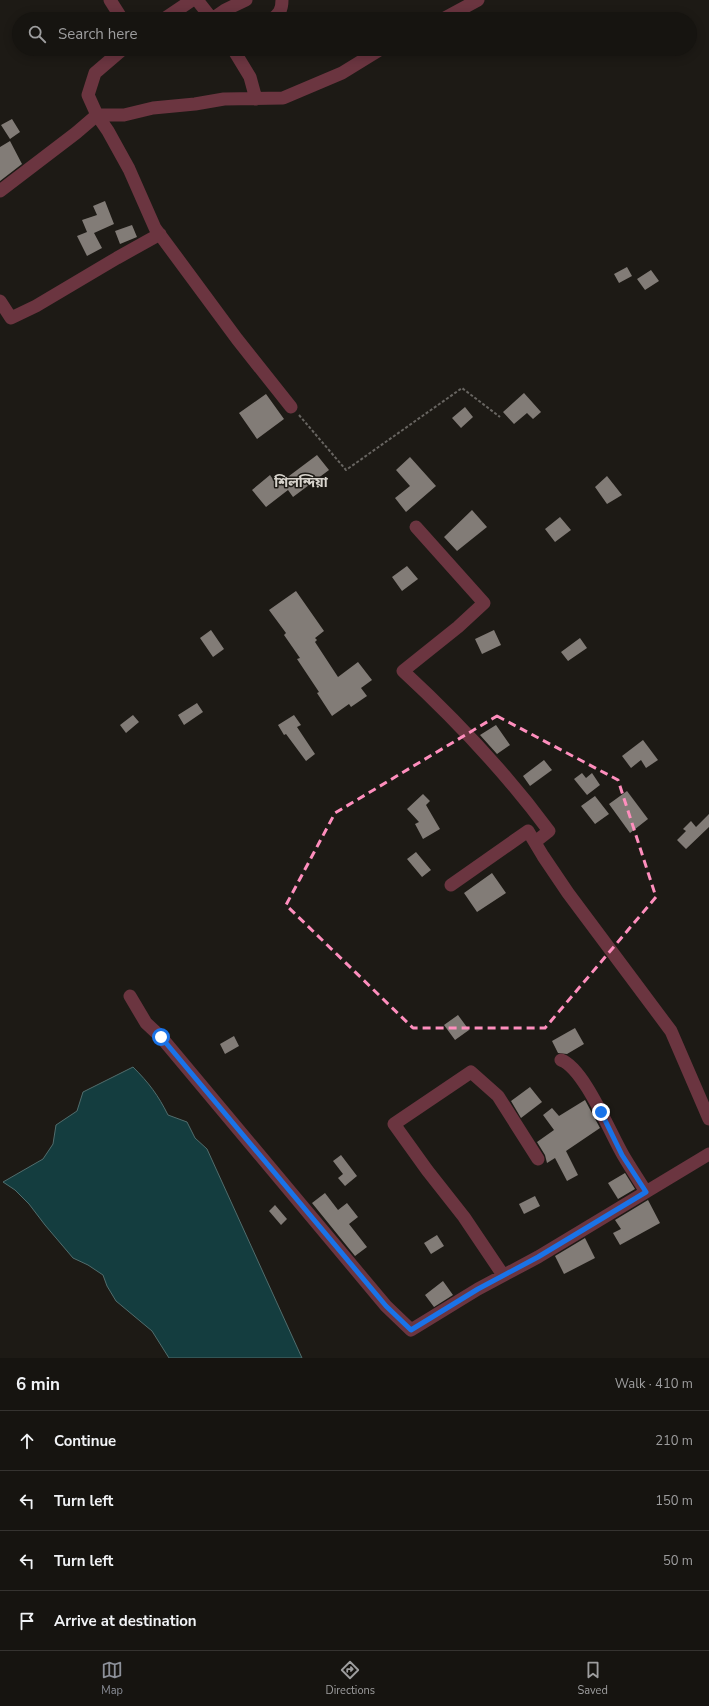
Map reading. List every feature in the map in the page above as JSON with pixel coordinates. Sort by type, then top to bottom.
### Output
[{"type":"street","points":[[110,0],[118,12]]},
{"type":"street","points":[[174,12],[192,0]]},
{"type":"street","points":[[197,0],[206,12]]},
{"type":"street","points":[[222,12],[246,0]]},
{"type":"street","points":[[280,12],[282,0]]},
{"type":"street","points":[[456,12],[478,0]]},
{"type":"street","points":[[115,56],[95,73],[88,95],[97,115],[108,131],[129,170],[155,228],[236,339],[291,407]]},
{"type":"street","points":[[237,56],[250,77],[254,87],[256,99]]},
{"type":"street","points":[[0,191],[97,115],[124,115],[153,108],[195,104],[224,99],[283,98],[342,73],[370,56]]},
{"type":"street","points":[[0,302],[10,318],[36,306],[160,234]]},
{"type":"street","points":[[416,527],[484,603],[458,627],[403,671],[454,719],[526,800],[549,831],[535,842]]},
{"type":"street","points":[[451,885],[528,831],[568,893],[671,1031],[709,1119]]},
{"type":"street","points":[[130,996],[146,1024],[161,1037],[386,1306],[411,1330],[478,1289],[538,1257],[709,1154]]},
{"type":"street","points":[[561,1060],[583,1080],[622,1155],[646,1192]]},
{"type":"street","points":[[503,1275],[464,1217],[427,1170],[394,1124],[471,1072],[498,1096],[538,1159]]},
{"type":"path","points":[[291,407],[346,470],[462,388],[500,418]]},
{"type":"highlighted area","points":[[497,716],[618,780],[656,897],[545,1028],[413,1028],[286,905],[335,813]]},
{"type":"water","points":[[133,1067],[153,1090],[161,1101],[168,1115],[187,1122],[195,1138],[207,1149],[302,1358],[169,1358],[152,1331],[116,1301],[107,1286],[103,1275],[88,1265],[73,1258],[29,1204],[15,1190],[3,1182],[43,1159],[53,1144],[56,1125],[77,1111],[83,1092]]},
{"type":"building","points":[[12,119],[20,132],[10,139],[1,125]]},
{"type":"building","points":[[10,141],[22,164],[0,181],[0,147]]},
{"type":"building","points":[[105,201],[114,224],[94,233],[102,248],[87,256],[77,236],[87,232],[82,220],[97,215],[93,206]]},
{"type":"building","points":[[132,225],[137,237],[120,244],[115,231]]},
{"type":"building","points":[[627,267],[632,276],[619,283],[614,274]]},
{"type":"building","points":[[651,270],[659,281],[645,290],[637,279]]},
{"type":"building","points":[[524,393],[541,412],[533,419],[527,413],[514,424],[503,412]]},
{"type":"building","points":[[266,394],[284,419],[257,439],[239,413]]},
{"type":"building","points":[[465,407],[473,417],[461,428],[452,418]]},
{"type":"building","points":[[317,455],[329,470],[293,497],[288,490],[266,507],[252,490],[270,475],[277,485]]},
{"type":"building","points":[[410,457],[436,486],[406,512],[395,498],[410,486],[396,470]]},
{"type":"building","points":[[607,476],[622,495],[607,504],[595,487]]},
{"type":"building","points":[[472,510],[487,527],[457,551],[444,537]]},
{"type":"building","points":[[560,517],[571,530],[555,542],[545,529]]},
{"type":"building","points":[[407,566],[418,579],[402,591],[392,577]]},
{"type":"building","points":[[296,591],[324,631],[315,638],[317,640],[315,642],[338,677],[358,662],[372,680],[361,688],[367,696],[351,707],[349,704],[332,716],[317,693],[319,692],[297,659],[300,658],[284,635],[286,633],[269,610]]},
{"type":"building","points":[[211,630],[224,649],[213,657],[200,638]]},
{"type":"building","points":[[494,630],[501,645],[482,654],[475,639]]},
{"type":"building","points":[[580,638],[587,648],[568,661],[561,652]]},
{"type":"building","points":[[197,703],[203,712],[184,725],[178,715]]},
{"type":"building","points":[[133,715],[139,722],[126,733],[120,725]]},
{"type":"building","points":[[294,715],[301,725],[297,727],[315,754],[306,761],[286,734],[284,735],[278,725]]},
{"type":"building","points":[[496,725],[510,745],[497,754],[480,735]]},
{"type":"building","points":[[643,740],[658,760],[646,768],[641,760],[631,768],[622,756]]},
{"type":"building","points":[[544,760],[552,770],[530,786],[523,776]]},
{"type":"building","points":[[582,773],[586,778],[592,773],[600,785],[587,795],[574,779]]},
{"type":"building","points":[[627,791],[648,819],[630,833],[609,804]]},
{"type":"building","points":[[423,794],[430,801],[426,805],[440,829],[423,839],[415,824],[419,822],[407,809]]},
{"type":"building","points":[[595,796],[609,814],[595,824],[581,806]]},
{"type":"building","points":[[709,814],[709,827],[686,849],[677,840],[686,831],[683,829],[691,821],[696,827]]},
{"type":"building","points":[[416,852],[431,870],[422,877],[407,859]]},
{"type":"building","points":[[492,873],[506,893],[477,912],[464,893]]},
{"type":"building","points":[[458,1015],[469,1030],[455,1040],[444,1025]]},
{"type":"building","points":[[575,1028],[584,1044],[567,1054],[558,1053],[552,1041]]},
{"type":"building","points":[[234,1036],[239,1046],[225,1054],[220,1044]]},
{"type":"building","points":[[530,1087],[542,1102],[521,1118],[511,1101]]},
{"type":"building","points":[[585,1100],[600,1128],[566,1151],[578,1175],[567,1181],[555,1158],[547,1163],[545,1155],[537,1142],[554,1130],[543,1115],[552,1108],[559,1116]]},
{"type":"building","points":[[341,1155],[357,1176],[345,1186],[338,1178],[343,1174],[333,1161]]},
{"type":"building","points":[[625,1173],[635,1189],[618,1199],[608,1183]]},
{"type":"building","points":[[325,1193],[338,1210],[347,1203],[358,1217],[349,1224],[367,1247],[355,1256],[312,1203]]},
{"type":"building","points":[[535,1196],[540,1206],[524,1214],[519,1204]]},
{"type":"building","points":[[648,1200],[660,1223],[620,1245],[613,1233],[621,1229],[615,1220]]},
{"type":"building","points":[[275,1205],[287,1219],[281,1225],[269,1211]]},
{"type":"building","points":[[437,1235],[444,1246],[431,1254],[424,1243]]},
{"type":"building","points":[[585,1238],[595,1258],[564,1274],[555,1256]]},
{"type":"building","points":[[443,1281],[453,1295],[434,1307],[425,1295]]},
{"type":"district","name":"শিলন্দিয়া","points":[[301,482]]},
{"type":"route","points":[[161,1037],[386,1306],[411,1330],[478,1289],[538,1257],[646,1192],[622,1155],[601,1112]]}]
